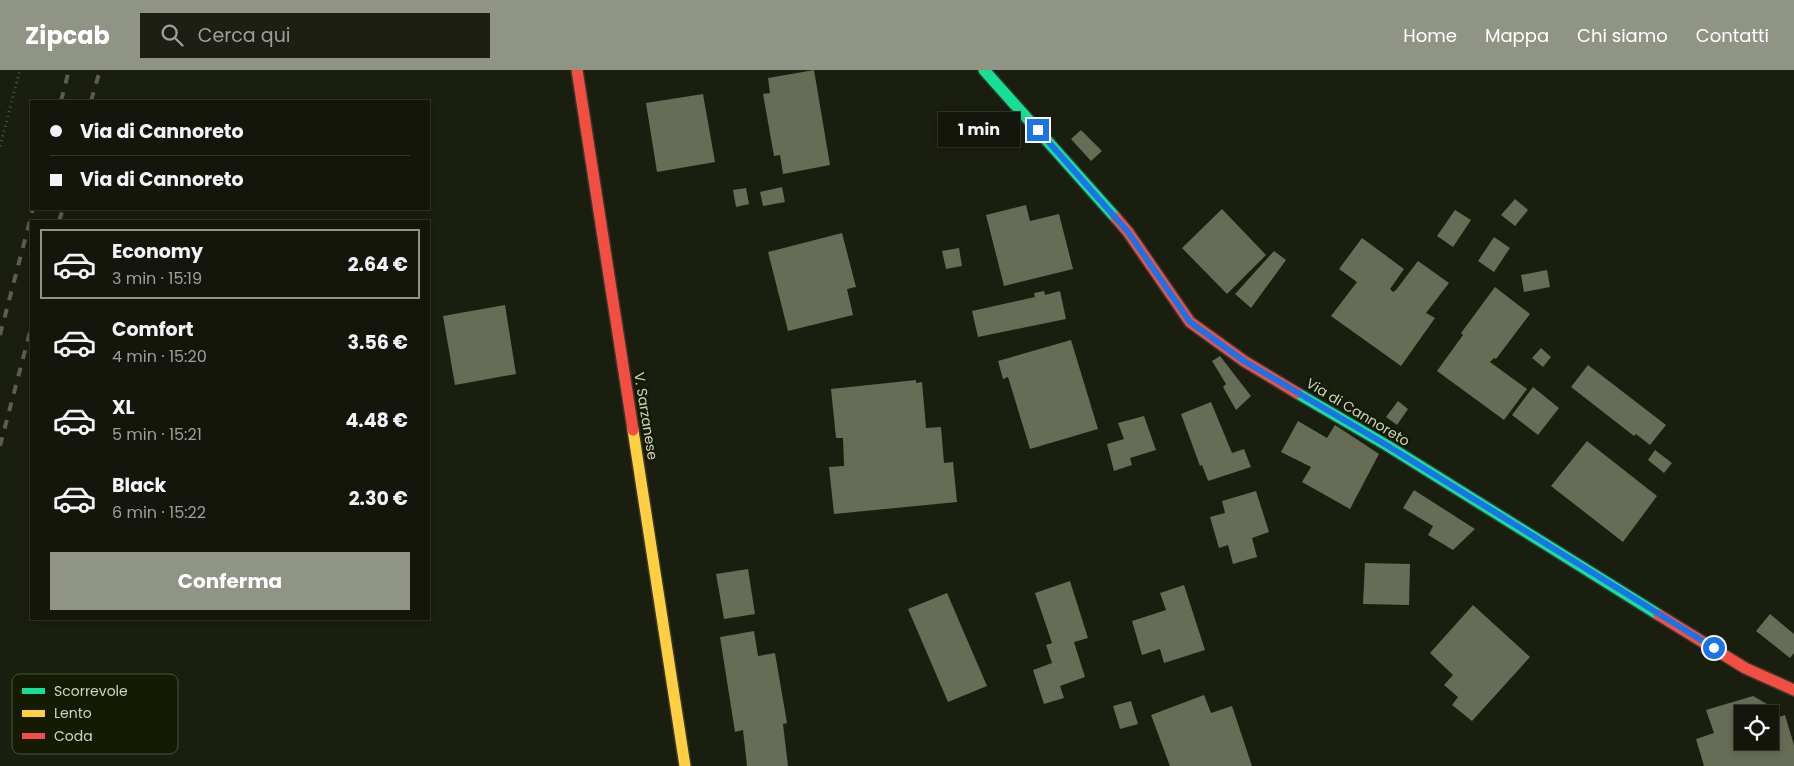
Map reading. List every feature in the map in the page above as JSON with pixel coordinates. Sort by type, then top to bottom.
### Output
[{"type":"street","name":"V. Sarzanese","points":[[577,70],[685,766]]},
{"type":"street","name":"Via di Cannoreto","points":[[984,70],[1128,232],[1190,322],[1244,361],[1388,446],[1745,668],[1794,690]]},
{"type":"path","points":[[0,146],[20,70]]},
{"type":"building","points":[[814,70],[830,165],[783,174],[780,155],[774,156],[763,94],[770,93],[768,78]]},
{"type":"building","points":[[703,94],[715,162],[657,172],[646,103]]},
{"type":"building","points":[[1081,130],[1102,151],[1091,161],[1071,139]]},
{"type":"building","points":[[782,187],[785,202],[763,206],[760,192]]},
{"type":"building","points":[[746,188],[749,204],[736,207],[733,190]]},
{"type":"building","points":[[1515,199],[1528,210],[1515,226],[1501,215]]},
{"type":"building","points":[[1026,205],[1030,221],[1059,214],[1073,269],[1004,286],[986,215]]},
{"type":"building","points":[[1222,209],[1266,255],[1227,294],[1182,248]]},
{"type":"building","points":[[1455,210],[1471,220],[1453,247],[1437,236]]},
{"type":"building","points":[[842,233],[856,287],[847,289],[853,315],[788,331],[768,252]]},
{"type":"building","points":[[1494,237],[1510,248],[1494,272],[1478,261]]},
{"type":"building","points":[[1362,238],[1404,269],[1390,289],[1393,292],[1418,261],[1449,283],[1426,313],[1435,318],[1401,366],[1331,316],[1357,282],[1339,269]]},
{"type":"building","points":[[959,248],[962,266],[946,269],[942,251]]},
{"type":"building","points":[[1274,251],[1286,260],[1251,308],[1235,294]]},
{"type":"building","points":[[1547,270],[1550,287],[1524,292],[1521,275]]},
{"type":"building","points":[[1495,287],[1530,314],[1496,359],[1494,358],[1490,362],[1527,389],[1504,420],[1437,371],[1463,335],[1461,333]]},
{"type":"building","points":[[1044,291],[1045,295],[1060,291],[1066,319],[978,337],[972,311],[1035,297],[1034,293]]},
{"type":"building","points":[[505,305],[516,374],[455,385],[443,316]]},
{"type":"building","points":[[1071,340],[1098,429],[1030,449],[1008,377],[1003,379],[998,361]]},
{"type":"building","points":[[1541,348],[1551,357],[1543,367],[1532,358]]},
{"type":"building","points":[[1220,356],[1251,396],[1236,410],[1223,387],[1226,384],[1212,361]]},
{"type":"building","points":[[1588,365],[1666,425],[1650,445],[1636,434],[1634,436],[1571,387]]},
{"type":"building","points":[[916,380],[916,383],[922,382],[926,428],[941,427],[944,463],[953,462],[957,502],[834,514],[829,467],[844,466],[843,438],[836,438],[831,389]]},
{"type":"building","points":[[1533,387],[1559,408],[1538,435],[1512,415]]},
{"type":"building","points":[[1398,401],[1408,409],[1397,425],[1386,417]]},
{"type":"building","points":[[1211,402],[1232,453],[1244,449],[1251,467],[1208,481],[1202,465],[1200,466],[1181,414]]},
{"type":"building","points":[[1144,416],[1156,450],[1130,458],[1132,465],[1114,471],[1107,444],[1124,439],[1118,423]]},
{"type":"building","points":[[1298,421],[1327,438],[1335,425],[1379,454],[1350,509],[1302,482],[1311,467],[1281,452]]},
{"type":"building","points":[[1587,441],[1657,496],[1623,542],[1551,486]]},
{"type":"building","points":[[1655,450],[1672,463],[1664,473],[1648,460]]},
{"type":"building","points":[[1414,490],[1475,529],[1453,550],[1428,535],[1433,526],[1403,508]]},
{"type":"building","points":[[1256,491],[1269,532],[1252,538],[1257,557],[1233,564],[1228,545],[1219,548],[1210,517],[1225,513],[1222,501]]},
{"type":"building","points":[[1365,563],[1410,564],[1409,605],[1363,604]]},
{"type":"building","points":[[748,569],[755,614],[724,619],[716,574]]},
{"type":"building","points":[[1070,581],[1088,638],[1074,642],[1085,677],[1060,686],[1064,698],[1044,704],[1033,670],[1052,663],[1046,645],[1052,643],[1035,593]]},
{"type":"building","points":[[1184,585],[1205,650],[1164,663],[1160,649],[1142,655],[1132,621],[1166,610],[1160,593]]},
{"type":"building","points":[[947,593],[987,686],[948,702],[908,609]]},
{"type":"building","points":[[1473,605],[1530,657],[1472,721],[1452,705],[1458,697],[1444,685],[1453,675],[1430,653]]},
{"type":"building","points":[[1770,614],[1794,634],[1794,653],[1790,658],[1756,631]]},
{"type":"building","points":[[754,631],[758,656],[775,653],[787,723],[783,724],[788,766],[747,766],[743,730],[735,732],[720,637]]},
{"type":"building","points":[[1204,695],[1211,713],[1232,706],[1252,766],[1170,766],[1151,715]]},
{"type":"building","points":[[1753,696],[1767,704],[1734,705],[1734,750],[1779,750],[1779,717],[1785,715],[1794,745],[1794,766],[1704,766],[1696,739],[1714,733],[1706,710]]},
{"type":"building","points":[[1131,701],[1138,724],[1120,729],[1113,706]]},
{"type":"railway","points":[[61,100],[69,70]]},
{"type":"railway","points":[[91,100],[100,70]]},
{"type":"railway","points":[[30,220],[33,210]]},
{"type":"railway","points":[[59,220],[63,210]]},
{"type":"railway","points":[[0,335],[30,220]]},
{"type":"railway","points":[[0,446],[30,332]]},
{"type":"traffic: fast","points":[[984,70],[1116,218]]},
{"type":"traffic: fast","points":[[1297,393],[1388,446],[1659,615]]},
{"type":"traffic: slow","points":[[633,430],[685,766]]},
{"type":"traffic: jam","points":[[577,70],[633,430]]},
{"type":"traffic: jam","points":[[1116,218],[1128,232],[1190,322],[1244,361],[1297,393]]},
{"type":"traffic: jam","points":[[1659,615],[1745,668],[1794,690]]},
{"type":"route","points":[[1038,130],[1128,232],[1190,322],[1244,361],[1388,446],[1714,648]]}]
